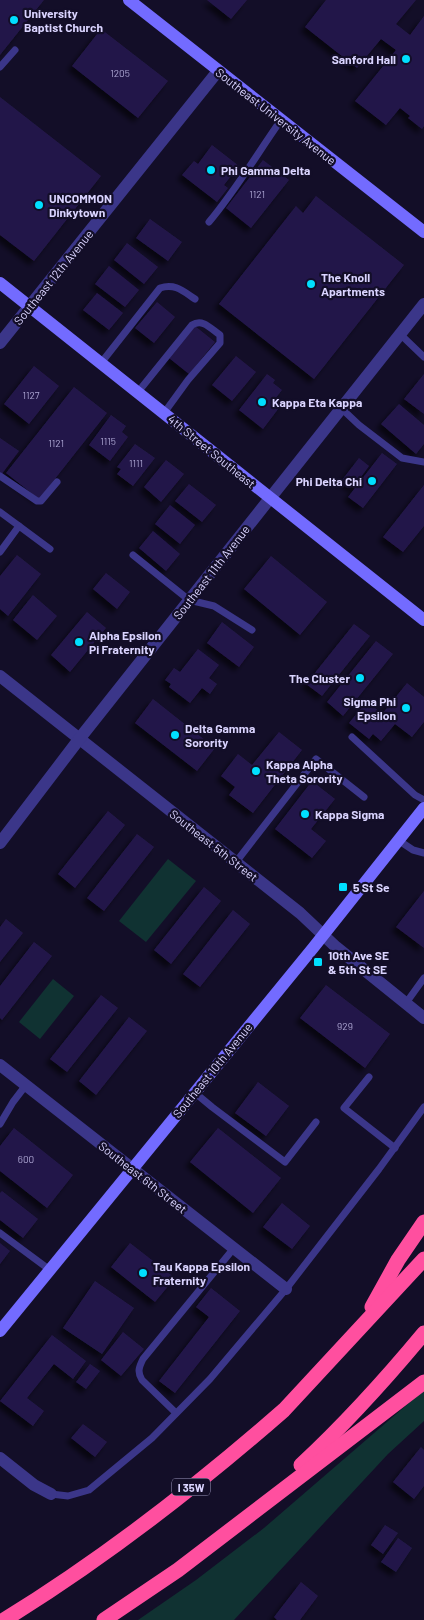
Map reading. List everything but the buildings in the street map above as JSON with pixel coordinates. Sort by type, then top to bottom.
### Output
[{"type":"highway","points":[[359,1330],[398,1260],[424,1222]]},
{"type":"highway","name":"I 35W","points":[[4,1620],[134,1531],[224,1461],[284,1410],[424,1259]]},
{"type":"highway","points":[[239,1522],[331,1438],[386,1379],[424,1333]]},
{"type":"highway","points":[[104,1620],[178,1570],[424,1382]]},
{"type":"main road","name":"Southeast University Avenue","points":[[129,0],[424,232]]},
{"type":"main road","name":"4th Street Southeast","points":[[0,283],[424,620]]},
{"type":"main road","name":"Southeast 10th Avenue","points":[[0,1332],[313,948],[424,808]]},
{"type":"street","name":"Southeast 12th Avenue","points":[[0,343],[218,71]]},
{"type":"street","name":"Southeast 11th Avenue","points":[[0,843],[80,738],[424,304]]},
{"type":"street","name":"Southeast 5th Street","points":[[0,676],[300,913],[322,935],[424,1018]]},
{"type":"street","name":"Southeast 6th Street","points":[[0,1065],[286,1289]]},
{"type":"street","points":[[0,1458],[34,1485],[51,1494]]},
{"type":"lane","points":[[0,67],[15,50]]},
{"type":"lane","points":[[209,222],[230,196],[281,120]]},
{"type":"lane","points":[[101,363],[160,288],[168,285],[176,286],[195,299]]},
{"type":"lane","points":[[138,392],[192,325],[202,322],[220,335],[220,343],[188,380],[164,413]]},
{"type":"lane","points":[[400,334],[424,357]]},
{"type":"lane","points":[[341,408],[359,425],[402,458],[424,462]]},
{"type":"lane","points":[[0,476],[37,501],[41,501],[57,482]]},
{"type":"lane","points":[[0,512],[50,549]]},
{"type":"lane","points":[[0,552],[19,526]]},
{"type":"lane","points":[[133,555],[189,600],[214,606],[252,630]]},
{"type":"lane","points":[[352,737],[415,795],[424,800]]},
{"type":"lane","points":[[236,862],[316,759],[364,797]]},
{"type":"lane","points":[[398,840],[414,850],[424,853]]},
{"type":"lane","points":[[406,1003],[424,978]]},
{"type":"lane","points":[[369,1077],[344,1108],[395,1148]]},
{"type":"lane","points":[[0,1124],[26,1085]]},
{"type":"lane","points":[[194,1092],[285,1162],[316,1122]]},
{"type":"lane","points":[[51,1494],[68,1496],[89,1490],[152,1438],[210,1379],[286,1289],[395,1148],[424,1107]]},
{"type":"lane","points":[[0,1233],[50,1270]]},
{"type":"lane","points":[[176,1413],[142,1380],[139,1375],[140,1364],[234,1248]]},
{"type":"green space","points":[[168,859],[196,881],[146,942],[119,921]]},
{"type":"green space","points":[[53,979],[74,996],[40,1039],[19,1022]]},
{"type":"green space","points":[[424,1390],[424,1421],[388,1454],[234,1620],[138,1620],[196,1580],[264,1528]]},
{"type":"place","name":"University Baptist Church","points":[[14,20]]},
{"type":"place","name":"Sanford Hall","points":[[406,59]]},
{"type":"place","name":"Phi Gamma Delta","points":[[211,170]]},
{"type":"place","name":"UNCOMMON Dinkytown","points":[[39,205]]},
{"type":"place","name":"The Knoll Apartments","points":[[311,284]]},
{"type":"place","name":"Kappa Eta Kappa","points":[[262,402]]},
{"type":"place","name":"Phi Delta Chi","points":[[372,481]]},
{"type":"place","name":"Alpha Epsilon Pi Fraternity","points":[[79,642]]},
{"type":"place","name":"The Cluster","points":[[360,678]]},
{"type":"place","name":"Sigma Phi Epsilon","points":[[406,708]]},
{"type":"place","name":"Delta Gamma Sorority","points":[[175,735]]},
{"type":"place","name":"Kappa Alpha Theta Sorority","points":[[256,771]]},
{"type":"place","name":"Kappa Sigma","points":[[305,814]]},
{"type":"place","name":"5 St Se","points":[[343,887]]},
{"type":"place","name":"10th Ave SE & 5th St SE","points":[[318,962]]},
{"type":"place","name":"Tau Kappa Epsilon Fraternity","points":[[143,1273]]}]
